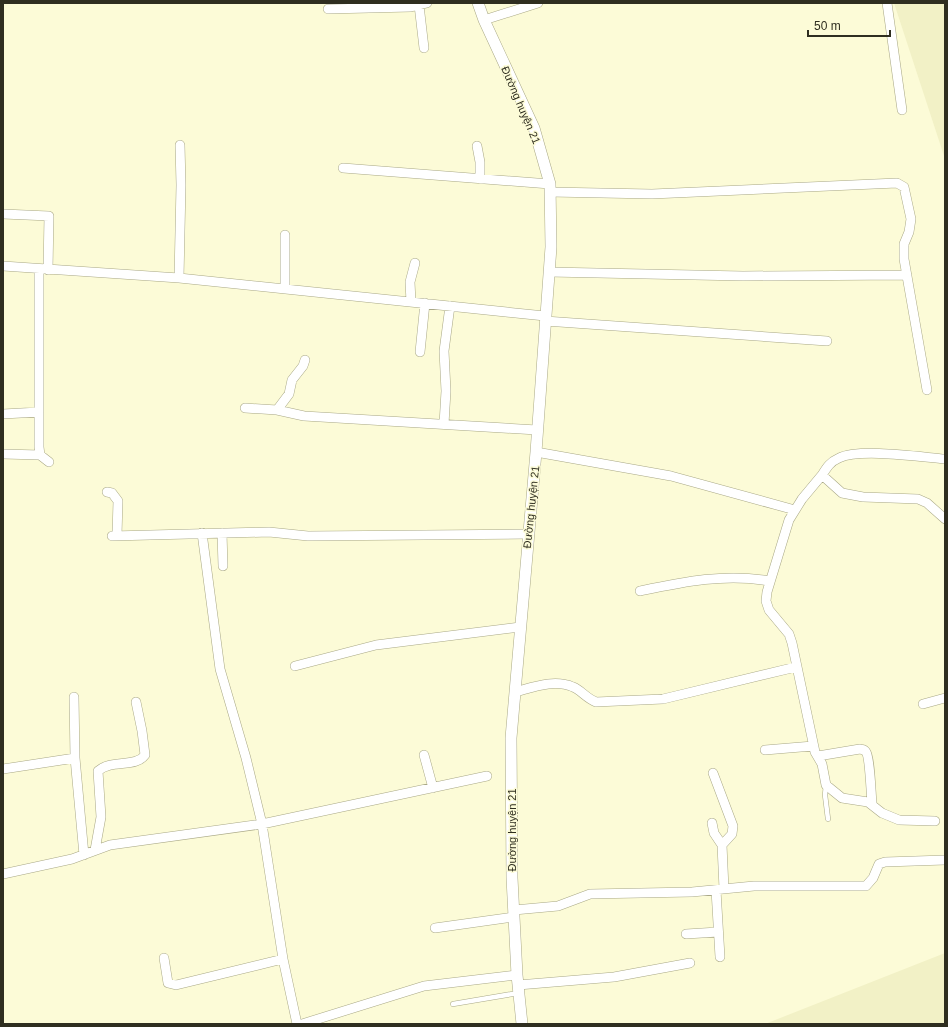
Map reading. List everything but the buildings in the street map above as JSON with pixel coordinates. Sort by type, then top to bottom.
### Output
[{"type":"street","name":"Đường huyện 21","points":[[478,3],[484,20],[534,128],[550,188],[551,247],[536,452],[511,738],[512,878],[518,984],[522,1024]]},
{"type":"street","points":[[484,20],[538,3]]},
{"type":"street","points":[[887,3],[902,110]]},
{"type":"street","points":[[328,9],[377,5],[411,7],[423,4],[424,48]]},
{"type":"street","points":[[179,278],[182,185],[180,145]]},
{"type":"street","points":[[477,146],[480,162],[480,179]]},
{"type":"street","points":[[343,168],[480,179],[550,188],[652,194],[898,183],[904,187],[911,219],[909,232],[904,244],[907,275],[927,390]]},
{"type":"street","points":[[3,214],[49,216],[44,270],[39,412],[40,455]]},
{"type":"street","points":[[285,235],[286,289]]},
{"type":"street","points":[[411,302],[410,282],[415,263]]},
{"type":"street","points":[[3,266],[44,270],[179,278],[426,303],[545,318],[827,341]]},
{"type":"street","points":[[549,272],[743,276],[907,275]]},
{"type":"street","points":[[420,352],[426,303]]},
{"type":"street","points":[[444,424],[446,391],[444,351],[450,306]]},
{"type":"street","points":[[277,410],[289,394],[292,380],[303,366],[305,360]]},
{"type":"street","points":[[245,408],[277,410],[304,416],[537,430]]},
{"type":"street","points":[[3,414],[39,412]]},
{"type":"street","points":[[536,452],[671,476],[794,510]]},
{"type":"street","points":[[3,454],[40,455],[48,462]]},
{"type":"street","points":[[935,821],[899,820],[882,813],[872,804],[864,801],[842,798],[826,785],[822,764],[813,746],[806,705],[796,667],[792,643],[789,634],[769,610],[766,601],[769,581],[780,546],[794,510],[831,463],[841,457],[865,454],[945,459]]},
{"type":"street","points":[[822,475],[842,493],[863,497],[918,499],[927,503],[945,519]]},
{"type":"street","points":[[107,492],[112,493],[118,501],[114,535],[269,532],[308,536],[528,534]]},
{"type":"street","points":[[202,533],[220,669],[246,758],[262,824],[283,959],[297,1024]]},
{"type":"street","points":[[222,533],[223,566]]},
{"type":"street","points":[[640,591],[685,582],[731,577],[769,581]]},
{"type":"street","points":[[295,666],[376,646],[520,627]]},
{"type":"street","points":[[515,692],[555,682],[574,687],[587,699],[596,702],[663,699],[796,667]]},
{"type":"street","points":[[74,697],[75,758],[84,855]]},
{"type":"street","points":[[923,704],[945,698]]},
{"type":"street","points":[[95,850],[101,817],[98,771],[103,766],[136,761],[144,755],[142,731],[136,702]]},
{"type":"street","points":[[765,750],[813,746]]},
{"type":"street","points":[[818,756],[863,750],[866,753],[868,760],[872,804]]},
{"type":"street","points":[[424,755],[433,788]]},
{"type":"street","points":[[3,769],[75,758]]},
{"type":"street","points":[[713,773],[733,826],[732,834],[722,845]]},
{"type":"street","points":[[3,874],[72,859],[110,845],[262,824],[487,776]]},
{"type":"street","points":[[712,823],[714,833],[722,845],[718,932],[720,957]]},
{"type":"street","points":[[435,928],[558,906],[590,894],[692,892],[754,886],[866,886],[873,878],[878,864],[885,862],[945,860]]},
{"type":"street","points":[[686,934],[718,932]]},
{"type":"street","points":[[164,958],[168,982],[176,985],[283,959]]},
{"type":"street","points":[[302,1024],[424,986],[518,984],[614,977],[690,963]]},
{"type":"lane","points":[[826,785],[825,795],[828,819]]},
{"type":"lane","points":[[453,1004],[518,984]]},
{"type":"shaded area","points":[[894,3],[945,3],[945,159]]},
{"type":"shaded area","points":[[945,953],[945,1024],[765,1024]]}]
